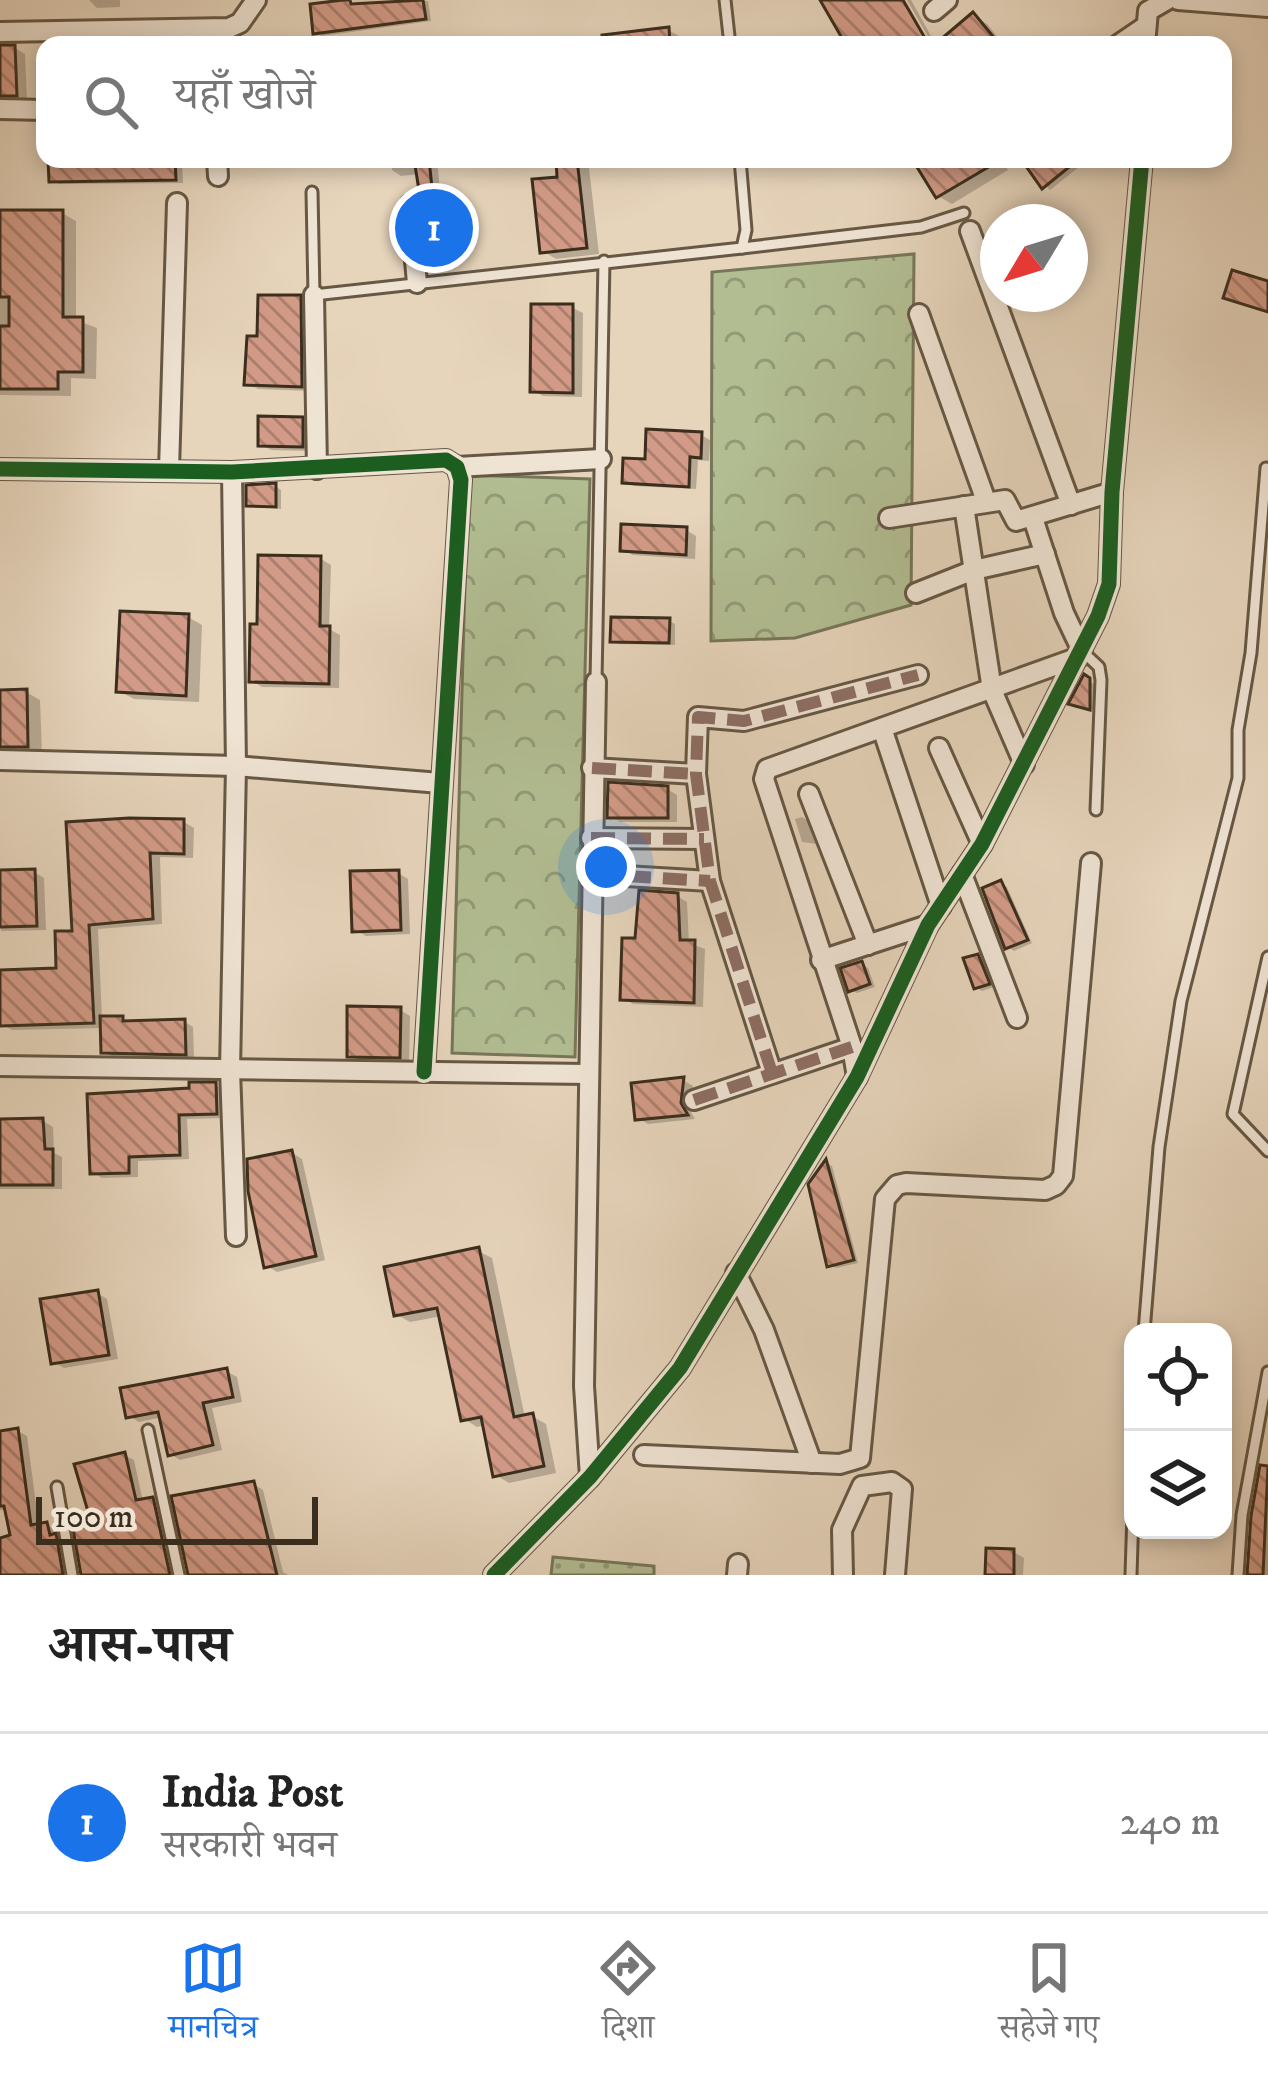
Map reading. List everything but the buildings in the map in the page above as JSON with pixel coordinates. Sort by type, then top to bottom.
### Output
[{"type":"street","points":[[0,32],[229,28],[240,23],[256,0]]},
{"type":"street","points":[[1144,20],[1167,0]]},
{"type":"street","points":[[1178,0],[1268,7]]},
{"type":"street","points":[[0,110],[36,110]]},
{"type":"street","points":[[494,1575],[590,1477],[680,1368],[856,1077],[928,925],[982,844],[1081,654],[1107,597],[1141,168]]},
{"type":"street","points":[[170,470],[177,202]]},
{"type":"street","points":[[410,205],[417,283]]},
{"type":"street","points":[[967,222],[1071,505]]},
{"type":"street","points":[[314,295],[317,469]]},
{"type":"street","points":[[919,314],[986,501]]},
{"type":"street","points":[[0,469],[232,472],[446,460],[457,466],[601,459]]},
{"type":"street","points":[[424,1072],[461,480],[457,466]]},
{"type":"street","points":[[232,472],[236,766],[230,1070],[236,1236]]},
{"type":"street","points":[[889,518],[1006,500],[1016,521],[1112,492]]},
{"type":"street","points":[[964,506],[992,690],[1024,764]]},
{"type":"street","points":[[1033,518],[1081,654]]},
{"type":"street","points":[[916,593],[974,570],[1045,554]]},
{"type":"street","points":[[856,1077],[852,1047],[764,779],[766,769],[1081,654]]},
{"type":"street","points":[[772,1073],[710,881],[696,774],[698,717],[744,721],[918,675]]},
{"type":"street","points":[[590,1477],[584,1386],[596,682]]},
{"type":"street","points":[[882,728],[941,906]]},
{"type":"street","points":[[939,748],[982,844]]},
{"type":"street","points":[[0,760],[236,766],[440,783]]},
{"type":"street","points":[[592,768],[696,774]]},
{"type":"street","points":[[809,794],[868,945]]},
{"type":"street","points":[[590,838],[704,839]]},
{"type":"street","points":[[644,1455],[850,1464],[860,1458],[885,1199],[890,1190],[906,1183],[1045,1190],[1063,1176],[1091,863]]},
{"type":"street","points":[[591,874],[710,881]]},
{"type":"street","points":[[962,874],[1017,1018]]},
{"type":"street","points":[[821,960],[928,925]]},
{"type":"street","points":[[694,1100],[852,1047]]},
{"type":"street","points":[[0,1066],[589,1074]]},
{"type":"street","points":[[736,1273],[764,1330],[812,1463]]},
{"type":"street","points":[[842,1575],[842,1530],[862,1486],[892,1482],[902,1489],[896,1575]]},
{"type":"lane","points":[[725,0],[729,36]]},
{"type":"lane","points":[[741,168],[746,230],[742,248]]},
{"type":"lane","points":[[312,192],[314,295],[967,222]]},
{"type":"lane","points":[[596,682],[604,261]]},
{"type":"lane","points":[[1145,1323],[1159,1147],[1181,1001],[1238,778],[1238,730],[1250,653],[1266,468]]},
{"type":"lane","points":[[1081,654],[1099,668],[1101,680],[1096,810]]},
{"type":"lane","points":[[1268,957],[1233,1114],[1268,1150]]},
{"type":"lane","points":[[1238,1575],[1242,1516],[1268,1372]]},
{"type":"lane","points":[[148,1430],[179,1575]]},
{"type":"lane","points":[[57,1486],[72,1575]]},
{"type":"lane","points":[[1131,1575],[1132,1539]]},
{"type":"green space","points":[[914,254],[911,605],[795,638],[711,641],[712,272]]},
{"type":"green space","points":[[468,475],[590,479],[575,1057],[452,1053]]},
{"type":"green space","points":[[553,1557],[654,1566],[654,1575],[551,1575]]},
{"type":"marked path","points":[[772,1073],[710,881],[696,774],[698,717],[744,721],[918,675]]},
{"type":"marked path","points":[[592,768],[696,774]]},
{"type":"marked path","points":[[591,838],[704,839]]},
{"type":"marked path","points":[[591,874],[710,881]]},
{"type":"marked path","points":[[694,1100],[852,1047]]},
{"type":"cycle path","points":[[494,1575],[590,1477],[680,1368],[857,1077],[928,925],[982,844],[1098,616],[1109,584],[1112,492],[1141,168]]},
{"type":"cycle path","points":[[0,469],[232,472],[446,460],[457,467],[461,480],[424,1072]]},
{"type":"place","name":"India Post","points":[[434,228]]}]
